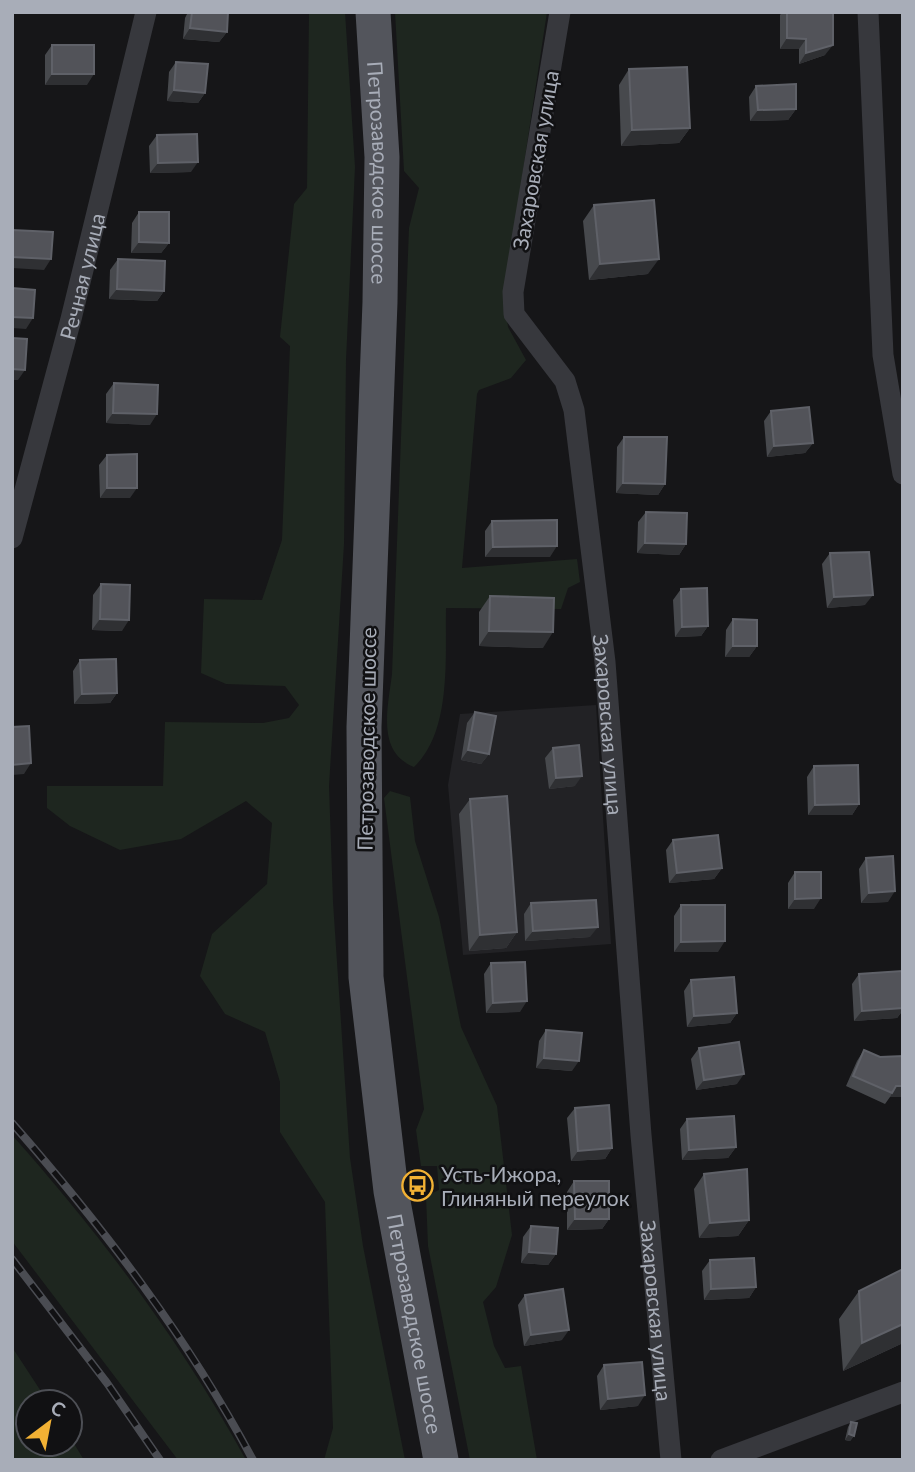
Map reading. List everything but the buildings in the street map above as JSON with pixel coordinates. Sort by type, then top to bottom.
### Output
[{"type":"main road","name":"Петрозаводское шоссе","points":[[373,12],[382,157],[380,302],[364,727],[366,977],[391,1191],[441,1460]]},
{"type":"street","name":"Речная улица","points":[[12,538],[64,346],[146,12]]},
{"type":"street","name":"Захаровская улица","points":[[561,12],[513,292],[514,314],[565,382],[574,410],[605,662],[641,1135],[671,1460]]},
{"type":"street","points":[[867,12],[883,355],[903,474]]},
{"type":"street","points":[[721,1460],[903,1392]]},
{"type":"shaded area","points":[[309,12],[345,12],[355,167],[346,360],[344,544],[329,786],[333,902],[350,1158],[363,1246],[405,1460],[324,1460],[333,1428],[325,1202],[280,1132],[280,1082],[265,1032],[225,1014],[200,976],[212,934],[267,884],[272,823],[246,801],[181,839],[120,850],[70,826],[47,808],[47,786],[163,786],[165,722],[263,723],[289,718],[299,705],[285,686],[226,684],[201,673],[204,599],[262,600],[282,540],[290,346],[280,337],[294,204],[307,188]]},
{"type":"shaded area","points":[[395,12],[547,12],[504,296],[508,327],[526,360],[511,378],[479,390],[477,394],[462,568],[577,559],[580,582],[568,588],[561,609],[446,608],[441,714],[426,752],[414,767],[394,751],[387,727],[392,674],[409,228],[419,188],[404,171]]},
{"type":"shaded area","points":[[596,705],[611,944],[463,955],[448,785],[460,714]]},
{"type":"shaded area","points":[[390,791],[410,797],[415,841],[439,917],[461,1027],[497,1106],[512,1235],[496,1287],[483,1302],[494,1346],[505,1368],[521,1366],[537,1460],[470,1460],[428,1246],[426,1196],[439,1190],[437,1166],[421,1166],[416,1130],[424,1109],[384,798]]},
{"type":"shaded area","points":[[12,1135],[77,1212],[138,1291],[195,1374],[246,1460],[178,1460],[12,1241]]},
{"type":"shaded area","points":[[12,1347],[39,1388],[14,1388],[14,1458],[84,1460],[12,1460]]},
{"type":"railway","points":[[12,1123],[79,1202],[142,1285],[201,1370],[253,1460]]},
{"type":"railway","points":[[12,1259],[107,1383],[160,1460]]},
{"type":"place","name":"Усть-Ижора, Глиняный переулок","points":[[418,1185]]}]
